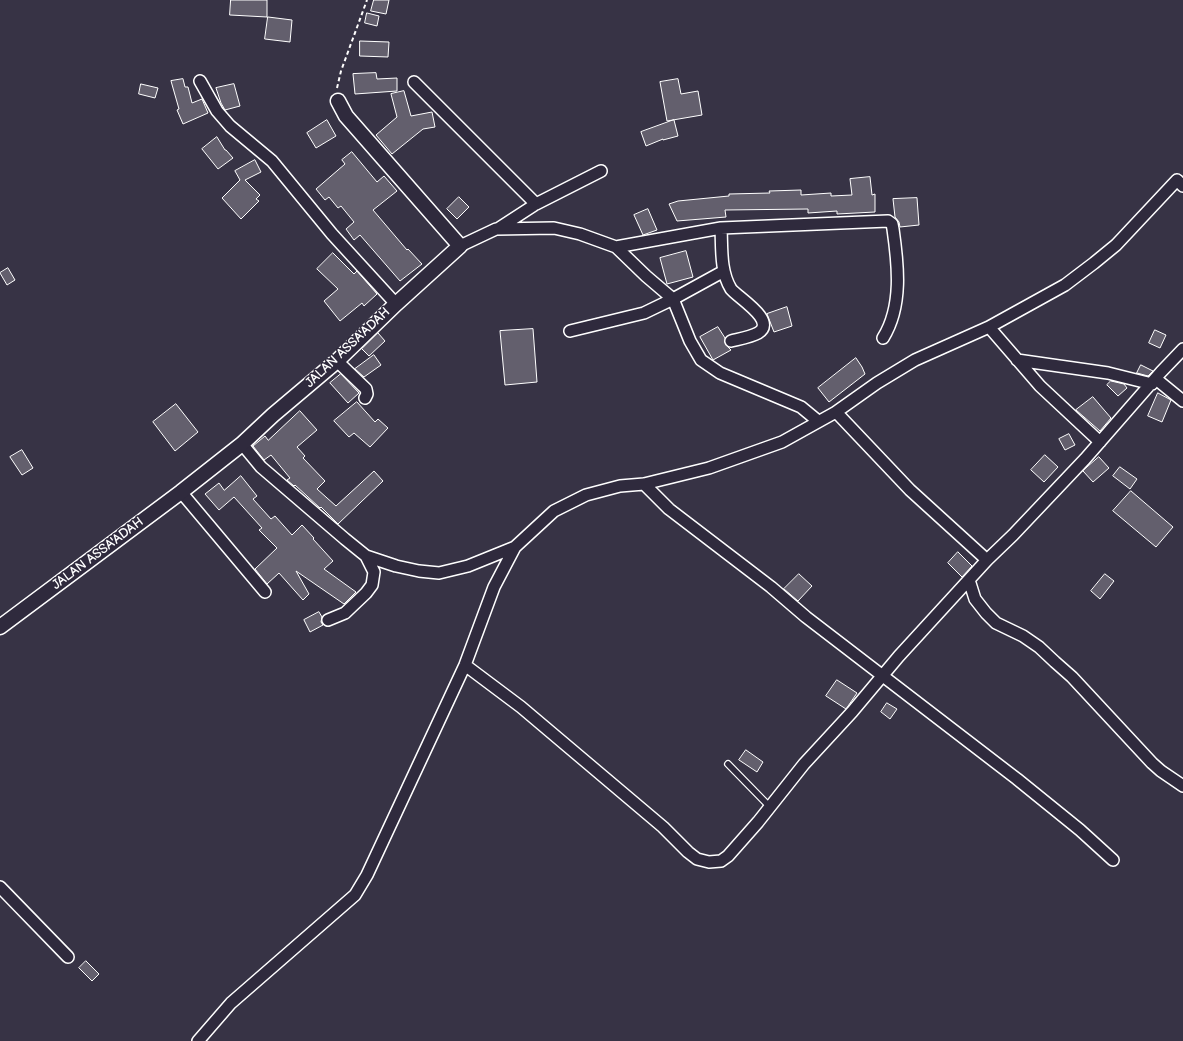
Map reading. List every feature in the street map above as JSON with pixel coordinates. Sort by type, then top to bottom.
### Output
[{"type":"street","points":[[200,81],[217,111],[230,126],[272,160],[309,207],[352,257],[396,304]]},
{"type":"street","points":[[414,82],[536,204]]},
{"type":"street","points":[[338,101],[346,116],[460,246],[496,229],[536,204],[601,171]]},
{"type":"street","points":[[198,1041],[231,1003],[354,895],[367,875],[465,665],[494,587],[515,547],[554,511],[586,495],[620,486],[644,484],[709,468],[782,442],[836,412],[877,383],[914,360],[989,327],[1065,285],[1116,244],[1181,180]]},
{"type":"street","points":[[616,247],[721,228],[888,221],[892,224],[894,236],[897,263],[896,292],[892,320],[883,338]]},
{"type":"street","points":[[496,229],[554,228],[580,234],[616,247],[646,276],[673,299],[690,341],[701,360],[720,373],[801,407],[818,422]]},
{"type":"street","points":[[721,228],[724,271],[732,290],[759,315],[763,324],[758,333],[731,341]]},
{"type":"street","name":"JALAN ASSA'ADAH","points":[[0,627],[181,492],[242,444],[272,415],[337,361],[396,304],[460,246]]},
{"type":"street","points":[[570,331],[644,313],[724,271]]},
{"type":"street","points":[[989,327],[1040,386],[1100,442]]},
{"type":"street","points":[[465,665],[520,707],[663,827],[697,859],[709,862],[721,861],[728,856],[804,764],[899,656],[987,560],[1013,535],[1100,442],[1183,349]]},
{"type":"street","points":[[1016,360],[1154,381],[1183,401]]},
{"type":"street","points":[[337,361],[366,389],[367,394],[365,398]]},
{"type":"street","points":[[836,412],[910,490],[987,560]]},
{"type":"street","points":[[242,444],[261,467],[366,556],[396,566],[419,571],[439,573],[468,566],[515,547]]},
{"type":"street","points":[[644,484],[669,509],[771,587],[806,617],[1034,792],[1080,830],[1113,860]]},
{"type":"street","points":[[181,492],[265,592]]},
{"type":"street","points":[[328,620],[345,613],[366,593],[372,585],[374,572],[366,556]]},
{"type":"street","points":[[969,580],[975,600],[996,623],[1022,636],[1044,652],[1072,677],[1152,763],[1183,786]]},
{"type":"street","points":[[0,887],[68,957]]},
{"type":"lane","points":[[728,764],[770,807]]},
{"type":"path","points":[[338,101],[337,87],[341,70],[367,0]]},
{"type":"building","points":[[231,0],[267,0],[267,17],[230,15]]},
{"type":"building","points":[[374,0],[389,0],[386,14],[371,11]]},
{"type":"building","points":[[367,13],[379,16],[377,26],[365,23]]},
{"type":"building","points":[[268,17],[292,20],[290,42],[265,39]]},
{"type":"building","points":[[360,41],[389,42],[388,57],[360,56]]},
{"type":"building","points":[[376,73],[377,79],[397,78],[397,91],[355,94],[353,74]]},
{"type":"building","points":[[183,79],[185,87],[188,87],[192,103],[202,99],[208,113],[183,124],[177,110],[179,109],[171,81]]},
{"type":"building","points":[[678,79],[681,94],[698,91],[702,115],[667,121],[660,82]]},
{"type":"building","points":[[141,84],[158,88],[155,98],[139,94]]},
{"type":"building","points":[[234,84],[240,106],[225,110],[216,88]]},
{"type":"building","points":[[404,91],[411,116],[432,112],[435,127],[423,129],[392,154],[376,135],[397,117],[391,94]]},
{"type":"building","points":[[327,120],[336,136],[316,148],[307,133]]},
{"type":"building","points":[[674,120],[678,136],[663,139],[646,146],[641,132]]},
{"type":"building","points":[[217,137],[225,150],[233,158],[218,169],[202,149]]},
{"type":"building","points":[[352,152],[377,182],[384,176],[397,191],[373,210],[407,250],[408,249],[422,264],[400,281],[360,235],[354,240],[346,229],[354,222],[341,206],[338,208],[329,197],[325,200],[316,189],[345,164],[342,160]]},
{"type":"building","points":[[255,160],[261,172],[245,180],[260,195],[256,199],[259,201],[241,219],[222,198],[240,180],[235,171]]},
{"type":"building","points":[[870,177],[872,195],[875,194],[875,212],[837,214],[837,211],[808,213],[808,209],[725,210],[726,217],[677,221],[669,204],[678,201],[729,196],[729,194],[770,193],[769,191],[801,190],[801,195],[831,193],[831,196],[852,195],[850,179]]},
{"type":"building","points":[[459,197],[469,207],[457,219],[447,209]]},
{"type":"building","points":[[917,198],[919,225],[900,227],[899,222],[895,217],[893,199]]},
{"type":"building","points":[[648,209],[657,230],[643,235],[634,215]]},
{"type":"building","points":[[686,251],[693,277],[667,284],[660,258]]},
{"type":"building","points":[[333,253],[354,274],[357,271],[377,294],[364,306],[362,303],[340,321],[324,301],[338,289],[317,269]]},
{"type":"building","points":[[8,268],[15,280],[7,285],[0,273]]},
{"type":"building","points":[[787,307],[792,326],[774,332],[767,314]]},
{"type":"building","points":[[718,327],[725,338],[726,345],[731,350],[713,360],[700,337]]},
{"type":"building","points":[[533,329],[537,382],[505,385],[500,331]]},
{"type":"building","points":[[1155,330],[1166,335],[1160,348],[1149,343]]},
{"type":"building","points":[[378,333],[385,341],[369,356],[362,349]]},
{"type":"building","points":[[374,355],[381,365],[364,377],[355,369]]},
{"type":"building","points":[[856,358],[865,374],[829,402],[818,388]]},
{"type":"building","points":[[1141,365],[1153,371],[1148,376],[1137,373]]},
{"type":"building","points":[[341,374],[359,393],[348,403],[330,383]]},
{"type":"building","points":[[1111,381],[1124,384],[1127,388],[1118,396],[1107,385]]},
{"type":"building","points":[[1158,393],[1171,400],[1162,422],[1148,416]]},
{"type":"building","points":[[1093,397],[1111,418],[1100,431],[1076,410]]},
{"type":"building","points":[[357,402],[375,422],[378,419],[388,428],[370,447],[354,433],[349,437],[334,421]]},
{"type":"building","points":[[176,404],[198,432],[175,451],[153,422]]},
{"type":"building","points":[[300,411],[317,430],[297,447],[305,456],[303,458],[325,481],[317,489],[336,506],[374,471],[383,481],[338,524],[321,507],[320,508],[295,485],[294,486],[287,480],[290,478],[271,455],[264,460],[253,446],[265,436],[268,440]]},
{"type":"building","points":[[1069,434],[1075,445],[1065,450],[1059,439]]},
{"type":"building","points":[[22,450],[33,468],[22,475],[10,457]]},
{"type":"building","points":[[1045,455],[1058,467],[1044,482],[1031,470]]},
{"type":"building","points":[[1099,457],[1109,468],[1093,482],[1083,471]]},
{"type":"building","points":[[1120,467],[1137,479],[1130,489],[1113,476]]},
{"type":"building","points":[[241,476],[257,496],[253,499],[271,519],[275,516],[292,535],[302,525],[333,561],[324,569],[356,592],[344,604],[296,571],[309,594],[303,600],[279,573],[267,584],[255,569],[277,548],[259,530],[262,528],[234,497],[219,510],[205,494],[219,483],[224,490]]},
{"type":"building","points":[[1131,491],[1173,527],[1156,547],[1113,511]]},
{"type":"building","points":[[958,552],[972,566],[962,577],[948,563]]},
{"type":"building","points":[[799,574],[812,586],[798,601],[784,589]]},
{"type":"building","points":[[1105,574],[1114,581],[1100,599],[1091,591]]},
{"type":"building","points":[[319,612],[322,617],[321,622],[323,625],[310,632],[304,620]]},
{"type":"building","points":[[837,680],[857,693],[846,709],[826,696]]},
{"type":"building","points":[[887,703],[897,709],[890,719],[881,712]]},
{"type":"building","points":[[746,750],[763,762],[757,772],[739,760]]},
{"type":"building","points":[[86,961],[99,974],[92,981],[79,968]]}]
